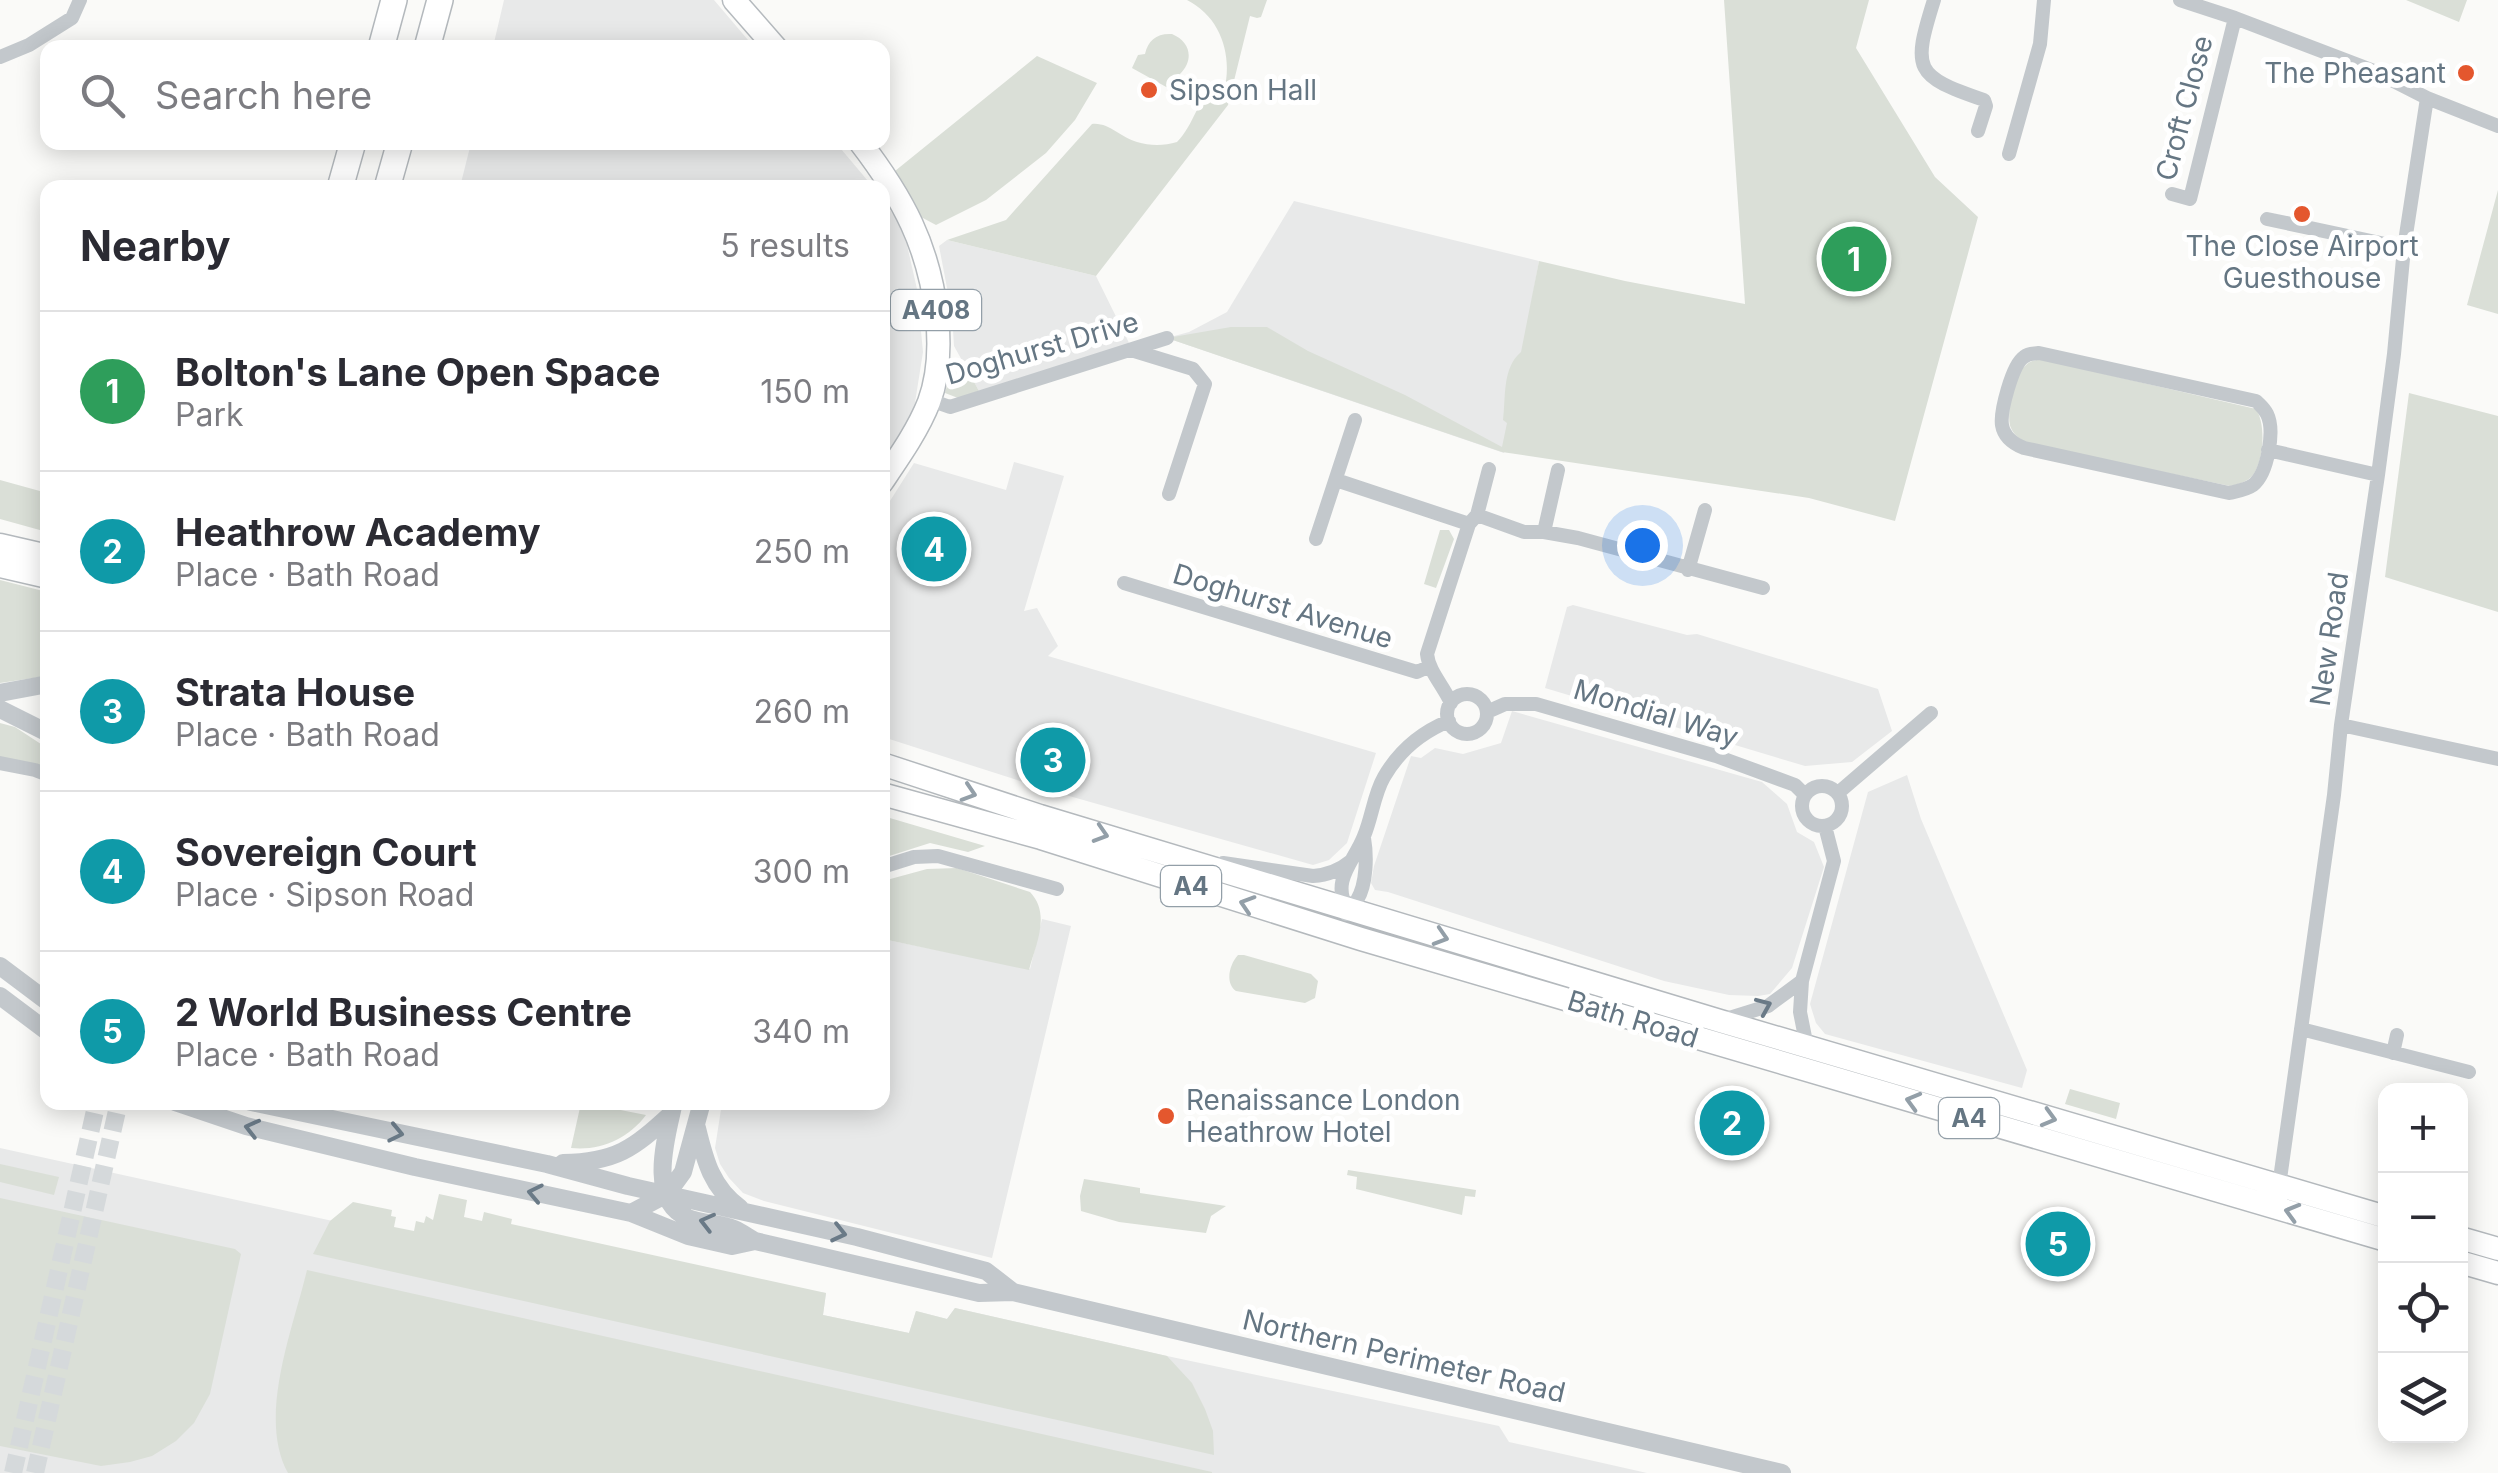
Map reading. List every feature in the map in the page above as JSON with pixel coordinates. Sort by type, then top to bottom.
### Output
[{"type":"highway","points":[[383,40],[394,0]]},
{"type":"highway","points":[[429,40],[440,0]]},
{"type":"highway","points":[[342,180],[351,150]]},
{"type":"highway","points":[[389,180],[398,150]]},
{"type":"main road","points":[[734,0],[769,40]]},
{"type":"main road","name":"A408","points":[[866,150],[888,180]]},
{"type":"main road","name":"A408","points":[[890,184],[920,240],[931,276],[938,332],[938,368],[930,400],[890,469]]},
{"type":"main road","points":[[0,545],[40,554]]},
{"type":"main road","points":[[0,566],[40,575]]},
{"type":"main road","name":"Bath Road","points":[[890,767],[1040,816],[1720,1022],[2378,1215]]},
{"type":"main road","name":"Bath Road","points":[[890,796],[1041,838],[1340,934],[2378,1238]]},
{"type":"main road","points":[[2468,1240],[2498,1249]]},
{"type":"main road","points":[[2463,1263],[2498,1273]]},
{"type":"street","points":[[0,57],[29,45],[72,18],[80,0]]},
{"type":"street","points":[[1934,0],[1921,42],[1921,58],[1936,82],[1984,100],[1986,106],[1978,131]]},
{"type":"street","points":[[2009,154],[2040,44],[2044,0]]},
{"type":"street","points":[[2180,0],[2374,71],[2427,98],[2498,126]]},
{"type":"street","name":"Croft Close","points":[[2172,194],[2190,200],[2235,18]]},
{"type":"street","name":"New Road","points":[[2279,1186],[2427,98]]},
{"type":"street","points":[[2266,219],[2404,248]]},
{"type":"street","name":"Doghurst Drive","points":[[930,400],[950,407],[1168,338]]},
{"type":"street","points":[[1130,350],[1193,369],[1205,384],[1169,494]]},
{"type":"street","points":[[2039,354],[2251,399],[2266,411],[2270,428],[2268,450],[2259,479],[2247,488],[2229,493],[2024,448],[2007,436],[2002,426],[2003,412],[2017,364],[2023,357],[2039,354]]},
{"type":"street","points":[[1316,538],[1355,420]]},
{"type":"street","points":[[2268,450],[2378,475]]},
{"type":"street","points":[[1451,703],[1428,667],[1427,654],[1489,469]]},
{"type":"street","points":[[1544,532],[1558,470]]},
{"type":"street","points":[[1336,480],[1473,520],[1524,532],[1578,538],[1763,588]]},
{"type":"street","points":[[1688,570],[1706,510]]},
{"type":"street","name":"Doghurst Avenue","points":[[1124,583],[1417,672],[1428,667]]},
{"type":"street","points":[[0,693],[40,686]]},
{"type":"street","points":[[1472,695],[1482,701],[1487,712],[1481,728],[1470,734],[1458,731],[1447,715],[1451,703],[1460,696],[1472,695]]},
{"type":"street","name":"Mondial Way","points":[[1487,712],[1506,704],[1536,704],[1714,755],[1795,784],[1805,795]]},
{"type":"street","points":[[0,709],[40,729]]},
{"type":"street","points":[[1838,793],[1930,713]]},
{"type":"street","points":[[1348,909],[1340,886],[1364,838],[1384,777],[1412,743],[1449,721]]},
{"type":"street","points":[[2341,725],[2498,759]]},
{"type":"street","points":[[0,764],[40,772]]},
{"type":"street","points":[[1821,786],[1838,793],[1842,810],[1836,821],[1825,826],[1812,824],[1803,814],[1805,795],[1821,786]]},
{"type":"street","points":[[1806,1047],[1800,1012],[1802,981],[1834,862],[1825,826]]},
{"type":"street","points":[[1340,934],[1348,909],[1361,888],[1364,838]]},
{"type":"street","points":[[890,864],[914,857],[938,856],[1058,888]]},
{"type":"street","name":"Bath Road","points":[[1188,859],[1313,876],[1340,870],[1350,861]]},
{"type":"street","points":[[0,966],[40,996]]},
{"type":"street","points":[[1720,1022],[1768,1006],[1802,981]]},
{"type":"street","points":[[0,996],[40,1026]]},
{"type":"street","points":[[2301,1029],[2469,1072]]},
{"type":"street","points":[[2393,1053],[2397,1035]]},
{"type":"street","name":"Northern Perimeter Road","points":[[194,1110],[284,1136],[631,1214],[688,1236],[732,1246],[755,1241],[979,1293],[1013,1292],[1782,1473]]},
{"type":"street","points":[[289,1110],[547,1164],[590,1162],[619,1155],[652,1132],[670,1110]]},
{"type":"street","points":[[672,1110],[661,1166],[666,1194],[682,1214],[733,1228],[755,1241]]},
{"type":"street","points":[[631,1214],[666,1194],[684,1172],[700,1110]]},
{"type":"street","points":[[697,1128],[710,1174],[727,1199],[744,1211]]},
{"type":"street","name":"Northern Perimeter Road","points":[[547,1164],[986,1271],[1013,1292]]},
{"type":"shaded area","points":[[504,0],[714,0],[748,40],[495,40]]},
{"type":"shaded area","points":[[1187,0],[1267,0],[1261,17],[1250,16],[1228,105],[1096,276],[947,240],[1006,220],[1092,124],[1104,125],[1142,143],[1177,142],[1209,92],[1214,87],[1224,91],[1227,64],[1216,27],[1199,7]]},
{"type":"shaded area","points":[[1724,0],[1869,0],[1856,48],[1935,177],[1978,217],[1895,521],[1809,498],[1502,452],[1167,338],[1231,327],[1267,327],[1502,447],[1507,423],[1503,420],[1508,374],[1521,352],[1539,261],[1745,304]]},
{"type":"shaded area","points":[[2406,0],[2467,0],[2459,22]]},
{"type":"shaded area","points":[[1172,34],[1187,46],[1189,57],[1180,74],[1184,81],[1177,93],[1132,68],[1154,38]]},
{"type":"shaded area","points":[[1037,56],[1097,83],[1075,120],[1046,153],[986,200],[936,225],[921,217],[895,171]]},
{"type":"shaded area","points":[[469,150],[842,150],[867,180],[462,180]]},
{"type":"shaded area","points":[[2498,190],[2498,314],[2467,305]]},
{"type":"shaded area","points":[[1294,201],[1539,261],[1504,453],[1167,338],[1189,332],[1227,312]]},
{"type":"shaded area","points":[[890,210],[907,245],[917,289],[923,352],[914,409],[890,449]]},
{"type":"shaded area","points":[[947,240],[1096,276],[1130,345],[979,391],[954,346],[939,246]]},
{"type":"shaded area","points":[[2040,359],[2256,409],[2262,433],[2257,468],[2248,479],[2230,486],[2029,444],[2012,431],[2010,405],[2021,371],[2028,363]]},
{"type":"shaded area","points":[[966,367],[979,391],[958,398],[945,393],[948,382]]},
{"type":"shaded area","points":[[2409,393],[2498,416],[2498,612],[2385,577]]},
{"type":"shaded area","points":[[1014,462],[1064,476],[1024,611],[1037,608],[1058,646],[1048,656],[1376,753],[1347,843],[1329,860],[1313,865],[1048,790],[890,739],[890,501],[914,463],[1006,490]]},
{"type":"shaded area","points":[[0,480],[40,491],[40,530],[0,519]]},
{"type":"shaded area","points":[[1440,530],[1449,530],[1454,539],[1436,588],[1424,584]]},
{"type":"shaded area","points":[[0,580],[40,590],[40,677],[0,683]]},
{"type":"shaded area","points":[[1573,605],[1687,635],[1697,634],[1878,689],[1892,731],[1852,762],[1805,766],[1545,688],[1567,607]]},
{"type":"shaded area","points":[[1512,711],[1762,782],[1787,804],[1797,832],[1814,842],[1824,867],[1792,968],[1770,994],[1729,995],[1664,981],[1375,890],[1371,883],[1374,866],[1411,756],[1421,758],[1435,748],[1463,754],[1501,743]]},
{"type":"shaded area","points":[[0,723],[15,727],[40,743],[40,768],[0,759]]},
{"type":"shaded area","points":[[1907,775],[1921,819],[2027,1070],[2022,1088],[1825,1034],[1816,1023],[1810,1004],[1868,792]]},
{"type":"shaded area","points":[[890,818],[985,846],[968,852],[930,843],[890,856]]},
{"type":"shaded area","points":[[957,868],[1030,892],[1041,919],[1029,970],[890,940],[890,879],[927,869]]},
{"type":"shaded area","points":[[1042,919],[1071,926],[992,1258],[764,1201],[743,1193],[729,1178],[715,1148],[721,1110],[890,1110],[890,940],[1030,969]]},
{"type":"shaded area","points":[[1238,955],[1311,974],[1318,981],[1315,998],[1305,1003],[1236,991],[1230,974]]},
{"type":"shaded area","points":[[2070,1089],[2120,1103],[2116,1119],[2065,1104]]},
{"type":"shaded area","points":[[579,1110],[646,1115],[613,1142],[571,1148]]},
{"type":"shaded area","points":[[0,1148],[456,1248],[826,1293],[823,1315],[909,1333],[916,1311],[947,1319],[955,1308],[1499,1426],[1509,1442],[1647,1473],[0,1473]]},
{"type":"shaded area","points":[[0,1164],[59,1177],[54,1195],[0,1182]]},
{"type":"shaded area","points":[[1348,1170],[1476,1190],[1475,1197],[1465,1196],[1462,1215],[1356,1189],[1357,1177],[1347,1175]]},
{"type":"shaded area","points":[[1084,1179],[1140,1188],[1140,1193],[1226,1206],[1211,1216],[1206,1233],[1119,1222],[1081,1211]]},
{"type":"shaded area","points":[[439,1194],[467,1200],[464,1217],[482,1221],[484,1212],[512,1219],[511,1224],[826,1293],[823,1315],[909,1333],[916,1311],[947,1319],[955,1308],[1167,1356],[1192,1383],[1205,1409],[1213,1431],[1214,1455],[313,1254],[330,1221],[353,1202],[392,1210],[391,1216],[396,1217],[394,1227],[414,1231],[416,1221],[424,1223],[426,1216],[433,1220]]},
{"type":"shaded area","points":[[0,1198],[235,1249],[241,1254],[210,1394],[194,1423],[176,1441],[152,1456],[101,1466],[0,1446]]},
{"type":"shaded area","points":[[307,1270],[1212,1473],[288,1473],[279,1451],[277,1400]]},
{"type":"tunnel","points":[[13,1473],[95,1110]]},
{"type":"tunnel","points":[[35,1473],[117,1110]]},
{"type":"place","name":"The Pheasant","points":[[2466,73]]},
{"type":"place","name":"Sipson Hall","points":[[1149,90]]},
{"type":"place","name":"The Close Airport Guesthouse","points":[[2302,214]]},
{"type":"place","name":"Bolton's Lane Open Space","points":[[1854,259]]},
{"type":"place","name":"Sovereign Court","points":[[934,549]]},
{"type":"place","name":"Strata House","points":[[1053,760]]},
{"type":"place","name":"Renaissance London Heathrow Hotel","points":[[1166,1116]]},
{"type":"place","name":"Heathrow Academy","points":[[1732,1123]]},
{"type":"place","name":"2 World Business Centre","points":[[2058,1244]]}]
